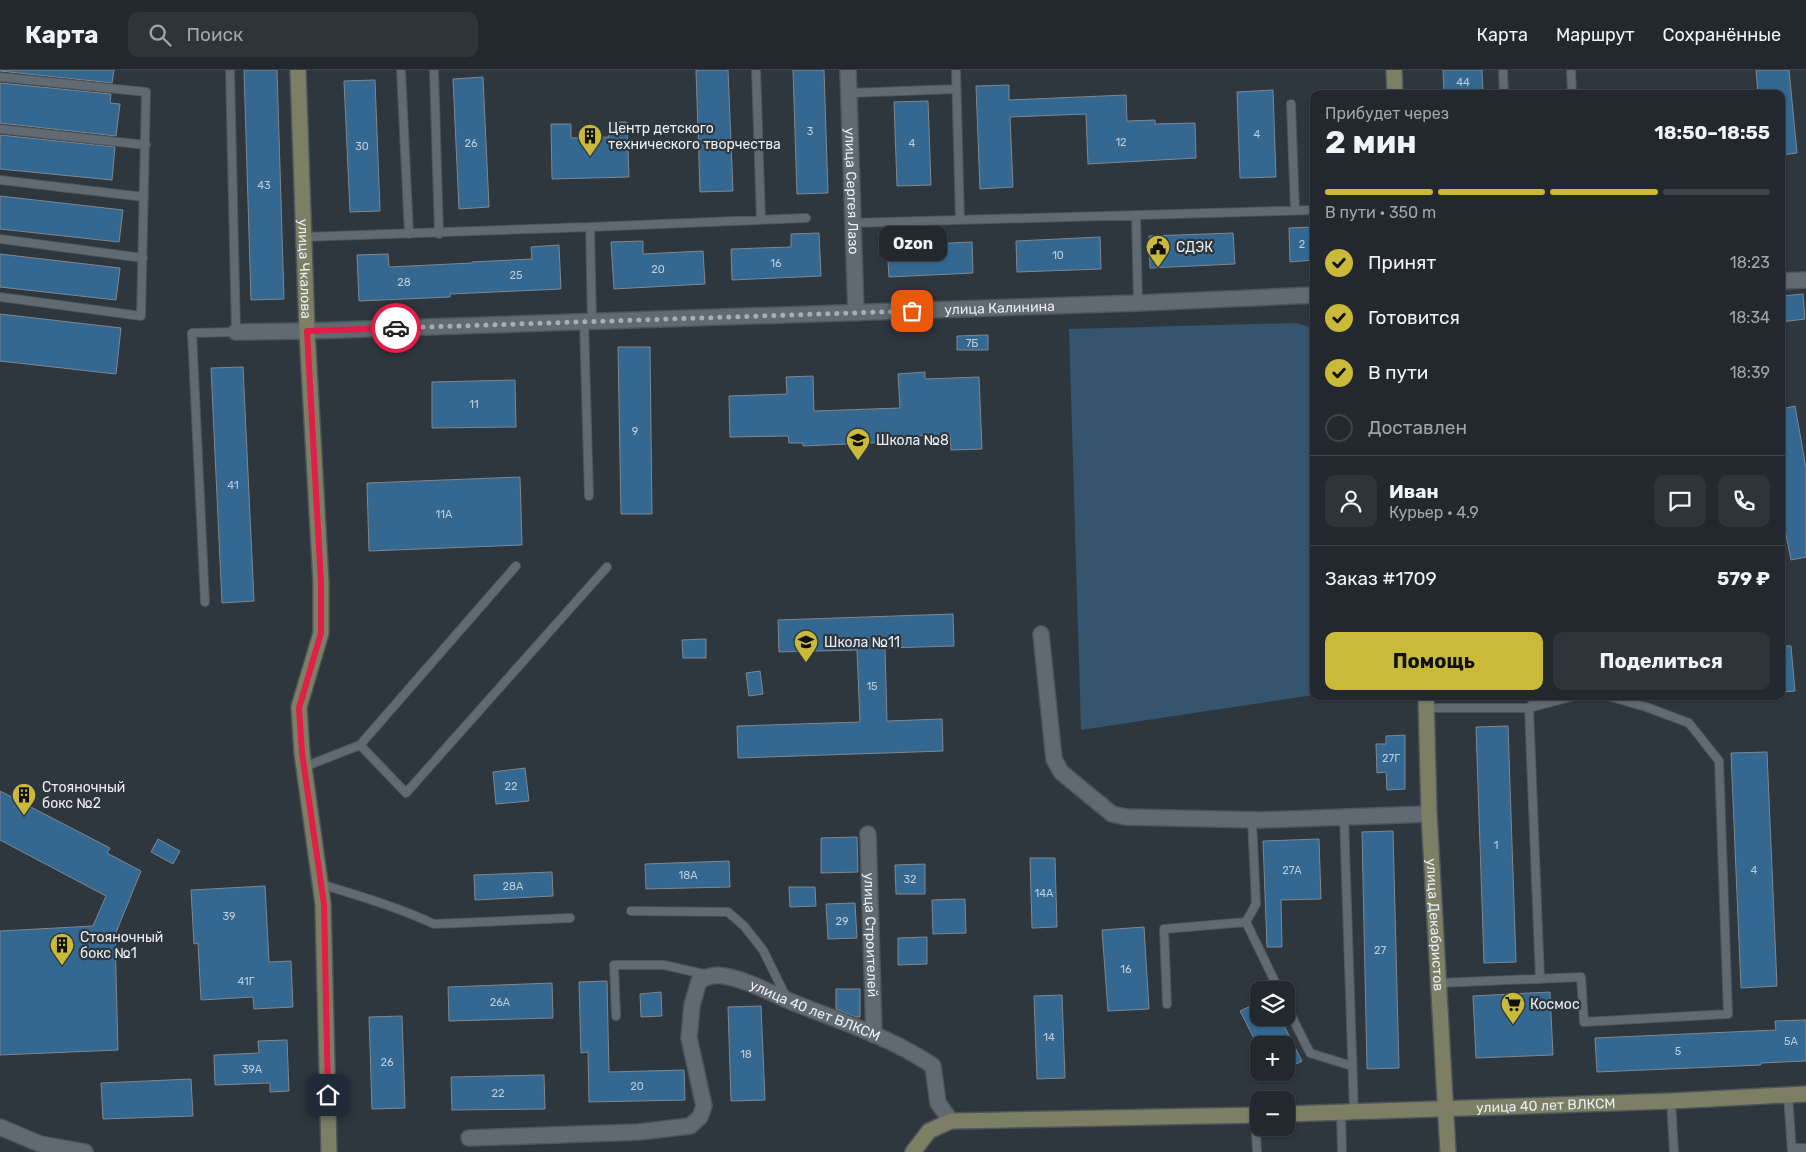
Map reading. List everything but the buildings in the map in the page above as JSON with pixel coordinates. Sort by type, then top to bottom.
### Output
[{"type":"main road","name":"улица Чкалова","points":[[298,70],[307,331],[321,583],[321,633],[299,708],[304,767],[324,904],[330,1152]]},
{"type":"main road","points":[[1394,70],[1395,90]]},
{"type":"main road","name":"улица Декабристов","points":[[1426,702],[1429,814],[1448,1152]]},
{"type":"main road","name":"улица 40 лет ВЛКСМ","points":[[1295,1114],[1446,1110],[1806,1094]]},
{"type":"main road","points":[[913,1152],[929,1131],[951,1121],[1250,1115]]},
{"type":"street","name":"улица Сергея Лазо","points":[[848,70],[856,313]]},
{"type":"street","points":[[1785,281],[1806,280]]},
{"type":"street","name":"улица Калинина","points":[[236,332],[856,313],[1310,295]]},
{"type":"street","points":[[1041,634],[1054,759],[1061,772],[1112,814],[1126,817],[1252,820],[1429,814]]},
{"type":"street","name":"улица Строителей","points":[[868,834],[874,1035]]},
{"type":"street","points":[[469,1138],[639,1132],[690,1126],[700,1117],[704,1106],[689,1038],[692,1006],[699,981],[710,976]]},
{"type":"street","name":"улица 40 лет ВЛКСМ","points":[[710,976],[724,976],[747,983],[874,1035],[920,1057],[933,1066],[938,1103],[951,1121]]},
{"type":"street","points":[[0,1127],[40,1144],[85,1152]]},
{"type":"lane","points":[[205,602],[192,333],[236,332],[230,70]]},
{"type":"lane","points":[[402,70],[409,234]]},
{"type":"lane","points":[[434,70],[439,234]]},
{"type":"lane","points":[[756,70],[761,220]]},
{"type":"lane","points":[[956,70],[960,220]]},
{"type":"lane","points":[[1503,70],[1504,90]]},
{"type":"lane","points":[[1571,70],[1572,90]]},
{"type":"lane","points":[[0,77],[146,92],[141,316],[0,297]]},
{"type":"lane","points":[[849,94],[956,89]]},
{"type":"lane","points":[[1291,104],[1295,211]]},
{"type":"lane","points":[[0,129],[146,145]]},
{"type":"lane","points":[[0,180],[144,197]]},
{"type":"lane","points":[[853,224],[1310,210]]},
{"type":"lane","points":[[1136,215],[1138,303]]},
{"type":"lane","points":[[304,237],[439,234],[806,218]]},
{"type":"lane","points":[[589,496],[588,322],[590,227]]},
{"type":"lane","points":[[0,239],[142,258]]},
{"type":"lane","points":[[304,767],[360,745],[516,566]]},
{"type":"lane","points":[[360,745],[406,793],[607,567]]},
{"type":"lane","points":[[1536,700],[1530,708],[1540,979]]},
{"type":"lane","points":[[1426,702],[1530,708],[1559,700]]},
{"type":"lane","points":[[1439,984],[1581,978],[1584,1022],[1728,1014],[1719,761],[1689,723],[1622,700]]},
{"type":"lane","points":[[1342,1152],[1352,1066],[1344,817]]},
{"type":"lane","points":[[1246,922],[1256,904],[1252,820]]},
{"type":"lane","points":[[321,884],[375,901],[434,924],[570,918]]},
{"type":"lane","points":[[631,911],[728,912],[744,926],[763,950],[788,1000]]},
{"type":"lane","points":[[1246,922],[1275,981]]},
{"type":"lane","points":[[1168,1004],[1164,928],[1246,922]]},
{"type":"lane","points":[[616,1016],[614,965],[664,965],[710,976]]},
{"type":"lane","points":[[1295,1023],[1310,1052],[1352,1066]]},
{"type":"lane","points":[[1788,1095],[1792,1150],[1806,1148]]},
{"type":"lane","points":[[1671,1101],[1674,1152]]},
{"type":"lane","points":[[1257,1136],[1257,1152]]},
{"type":"shaded area","points":[[1295,323],[1310,327],[1310,696],[1081,730],[1069,329]]},
{"type":"way so far","points":[[396,328],[912,311]]},
{"type":"place","name":"Центр детского технического творчества","points":[[590,157]]},
{"type":"place","name":"СДЭК","points":[[1158,268]]},
{"type":"place","name":"Ozon","points":[[912,311]]},
{"type":"place","name":"Школа №8","points":[[858,461]]},
{"type":"place","name":"Школа №11","points":[[806,663]]},
{"type":"place","name":"Стояночный бокс №2","points":[[24,816]]},
{"type":"place","name":"Стояночный бокс №1","points":[[62,966]]},
{"type":"place","name":"Космос","points":[[1513,1025]]},
{"type":"route","points":[[328,1095],[324,904],[302,753],[299,708],[321,633],[321,583],[307,331],[396,328]]}]
